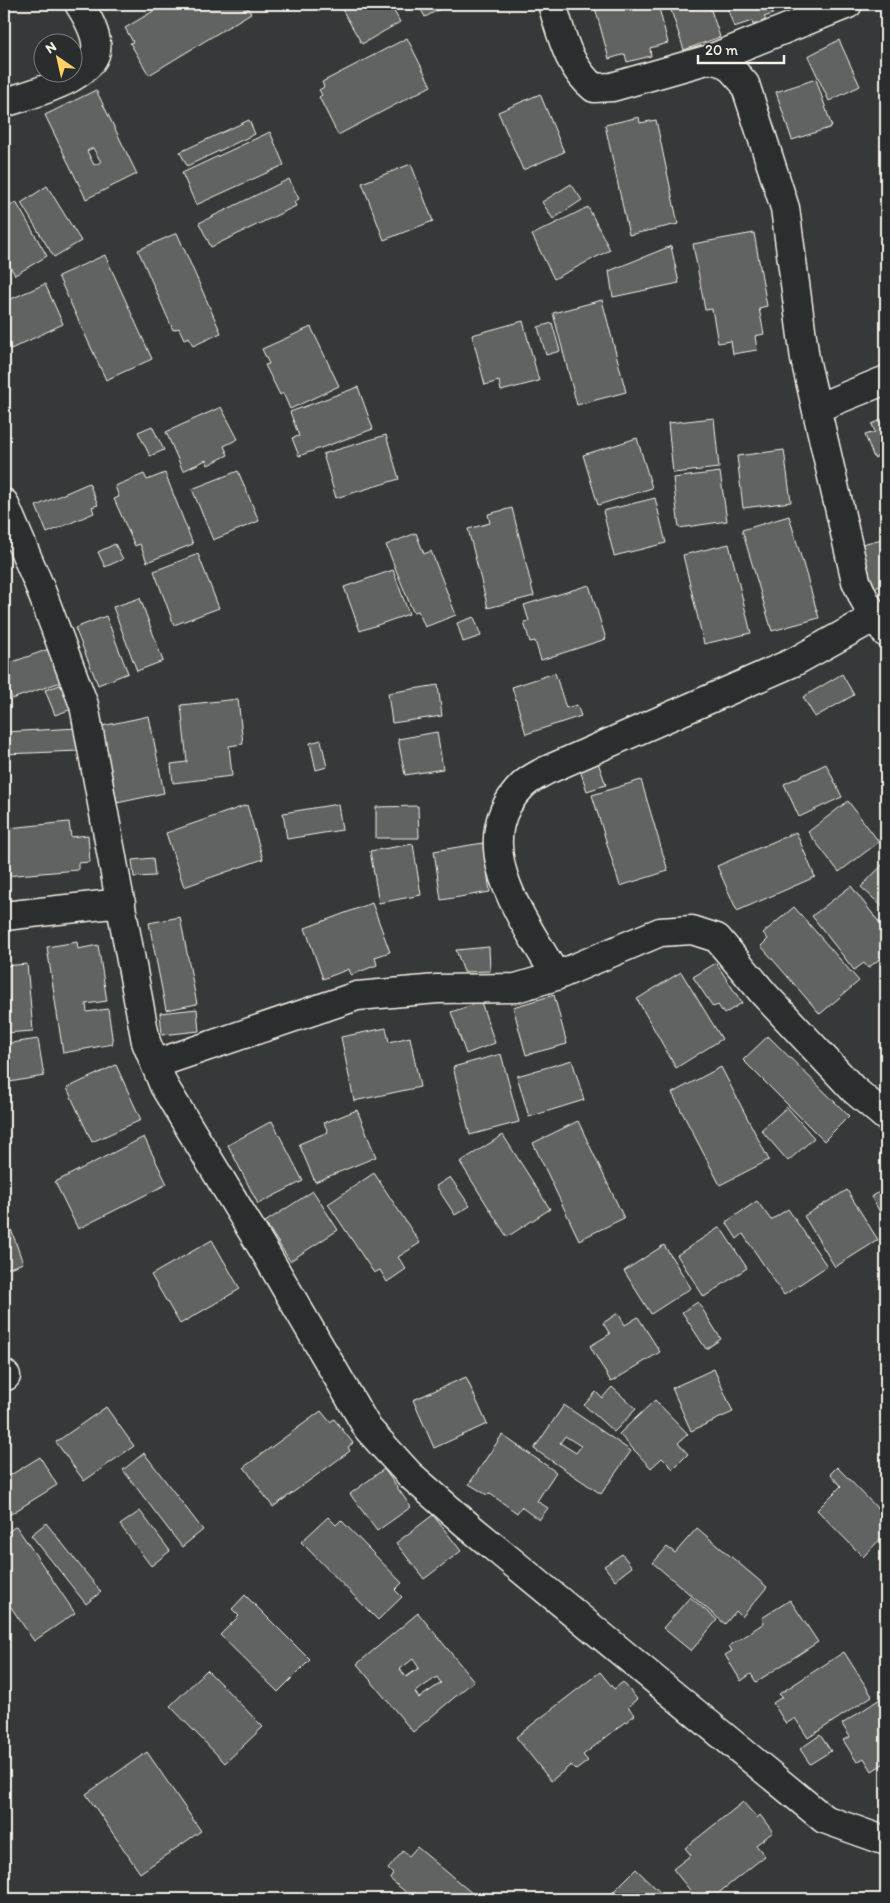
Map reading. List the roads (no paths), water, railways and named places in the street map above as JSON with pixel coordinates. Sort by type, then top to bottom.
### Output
[{"type":"street","points":[[4,103],[72,79],[90,63],[97,43],[88,18],[79,4]]},
{"type":"street","points":[[552,4],[569,60],[581,77],[594,88],[612,87],[710,59],[848,4]]},
{"type":"street","points":[[556,976],[504,882],[498,858],[499,829],[510,800],[524,784],[545,771],[881,625],[856,581],[805,359],[784,208],[745,84],[727,64],[710,59]]},
{"type":"street","points":[[817,408],[886,380]]},
{"type":"street","points":[[4,503],[39,585],[84,705],[146,1042],[164,1086],[266,1254],[368,1429],[409,1474],[472,1529],[824,1819],[886,1841]]},
{"type":"street","points":[[4,916],[121,904]]},
{"type":"street","points":[[155,1064],[357,996],[437,989],[516,988],[556,976],[660,932],[692,930],[717,938],[764,994],[853,1089],[886,1116]]}]
